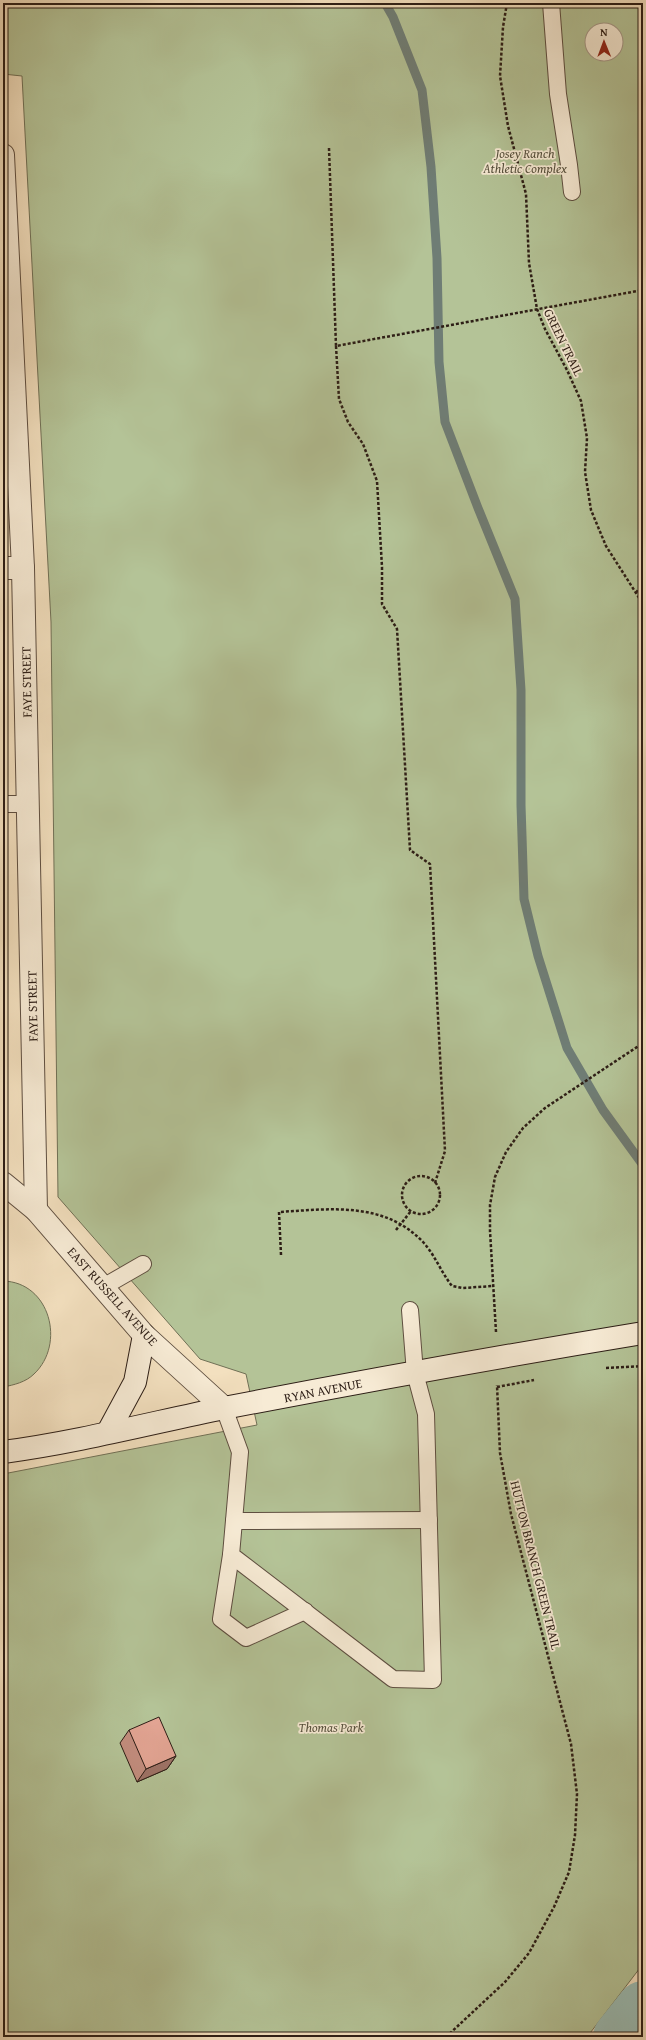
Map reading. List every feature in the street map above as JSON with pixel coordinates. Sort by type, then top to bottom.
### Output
[{"type":"street","name":"FAYE STREET","points":[[3,155],[13,568],[28,804],[36,1210]]},
{"type":"street","name":"EAST RUSSELL AVENUE","points":[[3,1183],[36,1210],[144,1335],[224,1408]]},
{"type":"street","name":"RYAN AVENUE","points":[[3,1452],[68,1442],[108,1432],[224,1408],[497,1357],[643,1333]]},
{"type":"street","points":[[108,1432],[135,1382],[144,1335]]},
{"type":"lane","points":[[551,3],[558,94],[572,192]]},
{"type":"lane","points":[[3,804],[28,804]]},
{"type":"lane","points":[[104,1287],[144,1264]]},
{"type":"lane","points":[[232,1555],[393,1679],[432,1680],[426,1414],[415,1373],[410,1310]]},
{"type":"lane","points":[[224,1408],[240,1452],[232,1555],[221,1619],[246,1638],[305,1611]]},
{"type":"lane","points":[[234,1521],[428,1520]]},
{"type":"path","name":"GREEN TRAIL","points":[[507,3],[503,27],[500,76],[508,126],[526,194],[529,263],[537,309],[544,329],[567,370],[581,401],[587,438],[585,472],[590,510],[606,546],[643,604]]},
{"type":"path","points":[[329,148],[339,399],[348,422],[363,444],[377,481],[382,567],[382,604],[397,629],[410,850],[430,864],[445,1151],[435,1183]]},
{"type":"path","points":[[336,346],[643,290]]},
{"type":"path","points":[[636,591],[643,593]]},
{"type":"path","name":"HUTTON BRANCH GREEN TRAIL","points":[[446,2037],[505,1982],[529,1953],[554,1907],[569,1872],[575,1835],[577,1794],[571,1744],[511,1514],[500,1453],[497,1357],[490,1231],[490,1205],[495,1177],[506,1152],[523,1128],[545,1108],[643,1043]]},
{"type":"path","points":[[417,1177],[430,1179],[435,1183],[440,1194],[440,1199],[434,1209],[423,1214],[411,1211],[403,1202],[402,1196],[406,1184],[417,1177]]},
{"type":"path","points":[[281,1255],[279,1212],[344,1209],[385,1216],[401,1224],[423,1242],[452,1286],[463,1288],[493,1286]]},
{"type":"path","points":[[396,1230],[411,1211]]},
{"type":"path","points":[[598,1368],[643,1366]]},
{"type":"path","points":[[497,1387],[536,1380]]},
{"type":"green space","name":"Thomas Park","points":[[3,3],[643,3],[643,1964],[587,2037],[3,2037],[3,1474],[257,1425],[246,1374],[200,1359],[58,1197],[51,622],[22,76],[3,74]]},
{"type":"green space","points":[[3,1281],[19,1284],[32,1292],[42,1303],[48,1317],[51,1332],[49,1347],[44,1361],[34,1374],[24,1381],[3,1387]]},
{"type":"building","points":[[159,1717],[176,1756],[146,1769],[129,1730]]},
{"type":"waterway","points":[[385,3],[393,17],[422,90],[431,167],[437,258],[439,362],[445,422],[515,599],[521,690],[521,805],[524,899],[538,956],[567,1048],[603,1110],[643,1165]]},
{"type":"waterway","points":[[619,2037],[643,2007]]},
{"type":"park label","name":"Josey Ranch Athletic Complex","points":[[525,160]]}]
